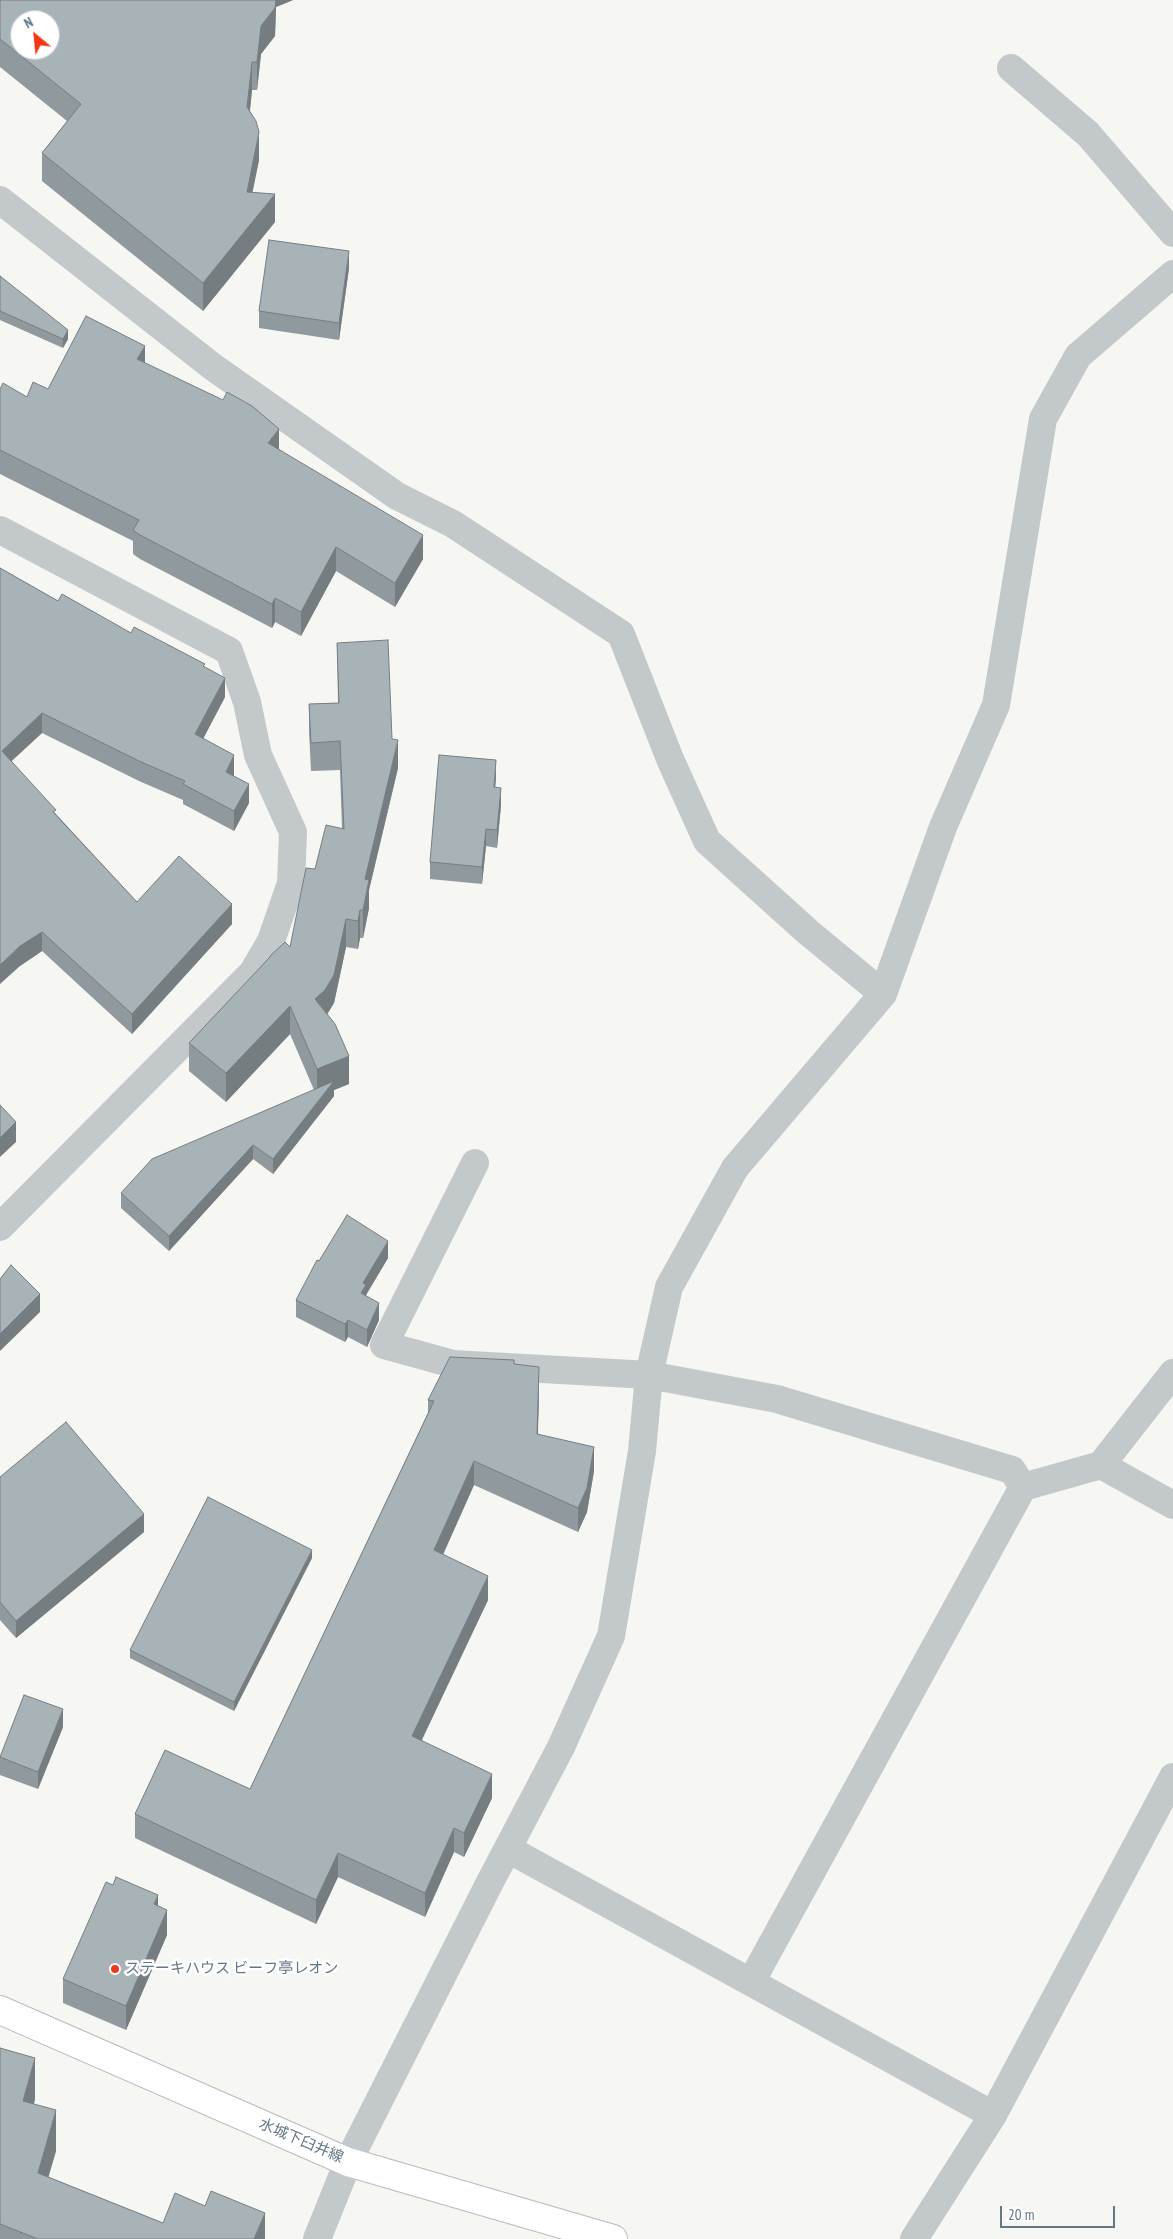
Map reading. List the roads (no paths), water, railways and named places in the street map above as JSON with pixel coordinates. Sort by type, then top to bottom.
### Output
[{"type":"main road","name":"水城下臼井線","points":[[0,2010],[348,2162],[613,2239]]},
{"type":"street","points":[[1011,68],[1088,134],[1173,233]]},
{"type":"street","points":[[0,200],[213,367],[397,496],[453,524],[621,634],[670,759],[708,841],[808,932],[883,994]]},
{"type":"street","points":[[317,2239],[348,2162],[561,1747],[611,1636],[642,1451],[648,1375],[669,1287],[735,1168],[883,994],[943,827],[996,705],[1043,419],[1078,356],[1173,274]]},
{"type":"street","points":[[0,530],[229,651],[248,702],[258,755],[293,832],[292,883],[271,941],[254,972],[0,1227]]},
{"type":"street","points":[[475,1163],[384,1345],[453,1364],[648,1375],[777,1399],[1012,1470],[1023,1487]]},
{"type":"street","points":[[751,1982],[1023,1487],[1101,1465],[1173,1373]]},
{"type":"street","points":[[1101,1465],[1173,1505]]},
{"type":"street","points":[[914,2239],[993,2115],[1173,1777]]},
{"type":"street","points":[[508,1849],[993,2115]]},
{"type":"place","name":"ステーキハウス ビーフ亭レオン","points":[[115,1969]]}]
